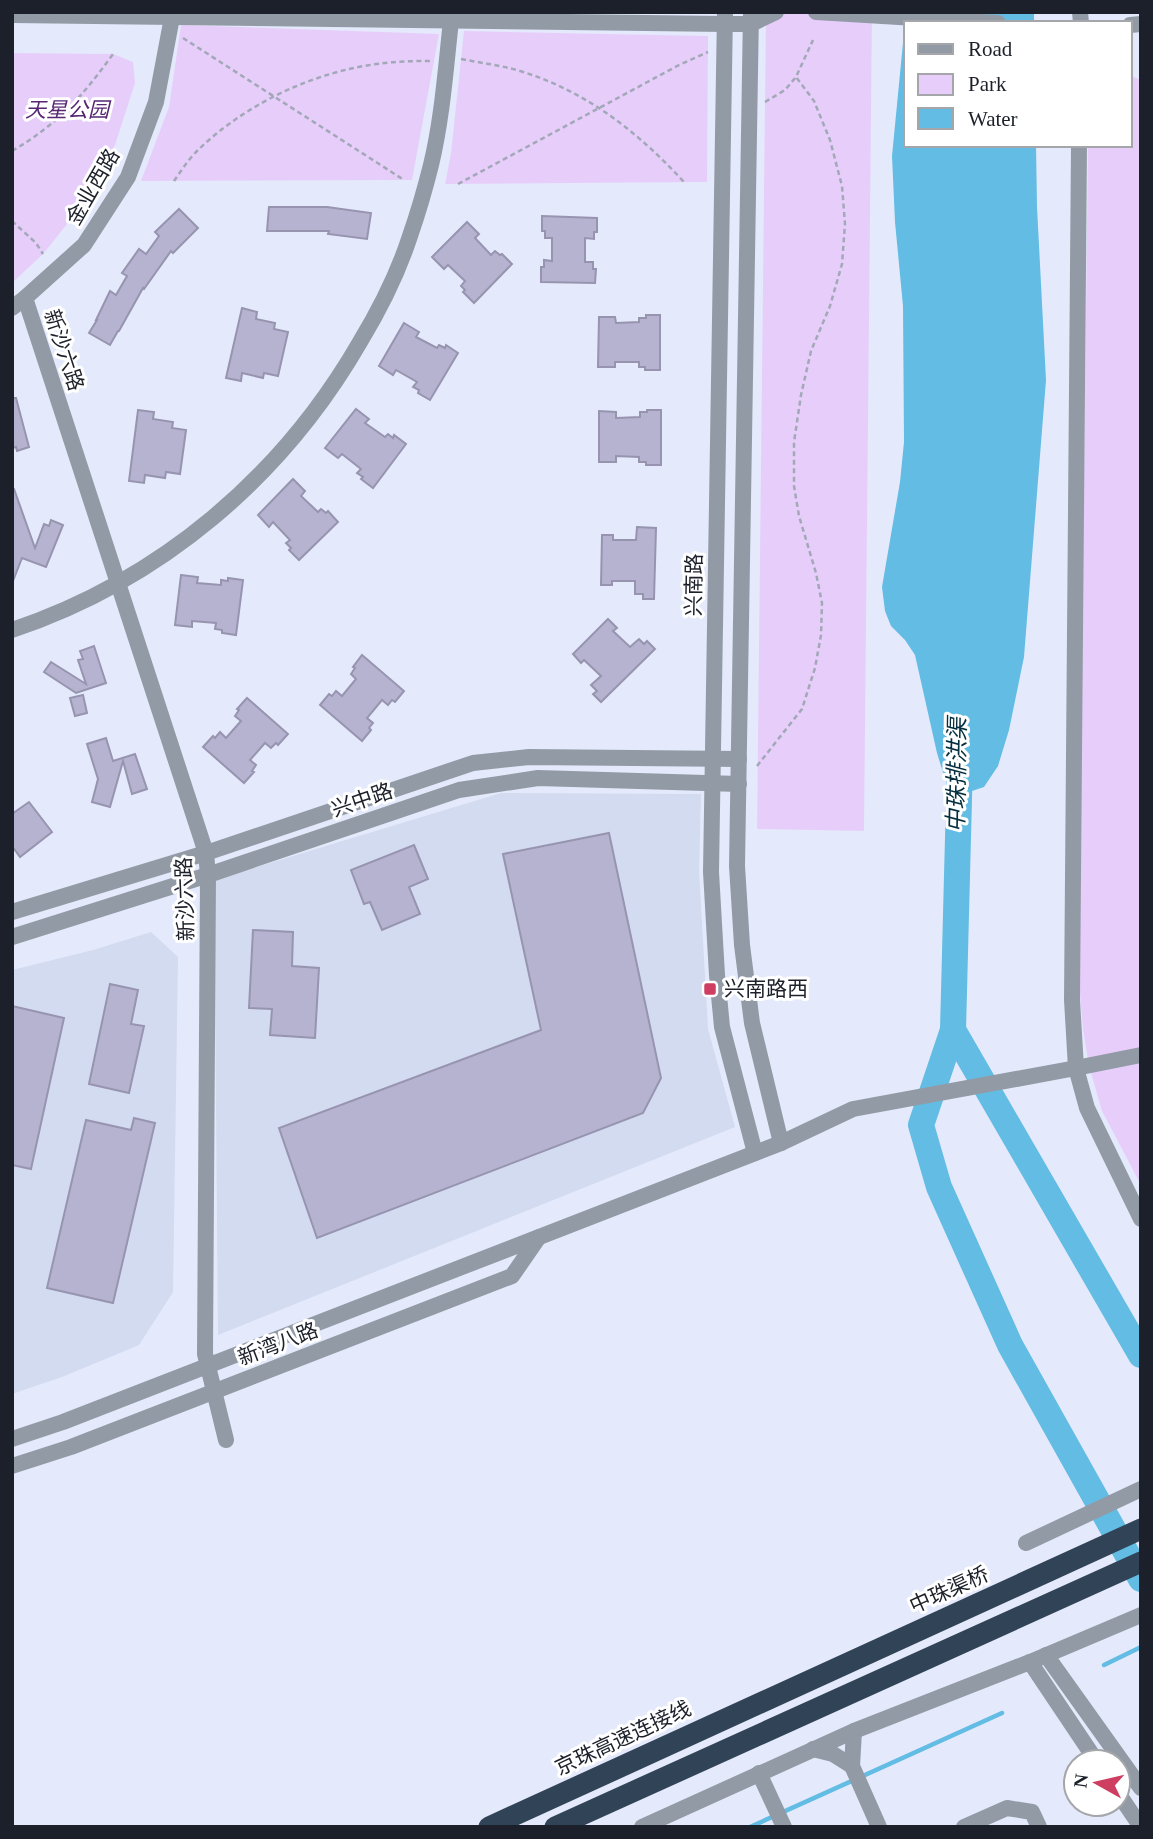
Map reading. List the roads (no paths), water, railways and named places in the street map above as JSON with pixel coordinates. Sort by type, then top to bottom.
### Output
[{"type":"highway","name":"中珠渠桥","points":[[778,1695],[1141,1530]]},
{"type":"highway","points":[[555,1827],[1141,1562]]},
{"type":"highway","name":"京珠高速连接线","points":[[489,1827],[778,1695]]},
{"type":"street","points":[[12,15],[751,18],[776,12]]},
{"type":"street","points":[[816,12],[963,21]]},
{"type":"street","name":"金业西路","points":[[19,303],[84,245],[128,177],[156,102],[173,15]]},
{"type":"street","points":[[12,630],[66,610],[177,546],[238,497],[292,441],[339,378],[379,311],[409,239],[431,164],[451,16]]},
{"type":"street","name":"兴南路","points":[[725,18],[711,872],[722,1027],[755,1153]]},
{"type":"street","points":[[751,18],[737,825],[739,906],[752,1023],[781,1143]]},
{"type":"street","points":[[1079,147],[1072,986],[1076,1068],[1087,1108],[1141,1219]]},
{"type":"street","name":"新沙六路","points":[[19,303],[117,583],[206,853],[205,1354],[226,1440]]},
{"type":"street","name":"兴中路","points":[[12,912],[206,853],[473,763],[529,757],[739,759]]},
{"type":"street","name":"兴中路","points":[[12,937],[208,875],[459,790],[538,778],[739,784]]},
{"type":"street","name":"新湾八路","points":[[12,1439],[63,1422],[781,1143],[853,1109],[1141,1055]]},
{"type":"street","name":"新湾八路","points":[[12,1466],[71,1447],[512,1276],[540,1237]]},
{"type":"street","points":[[1026,1543],[1141,1489]]},
{"type":"street","points":[[642,1827],[854,1731],[1141,1615]]},
{"type":"street","points":[[1046,1655],[1141,1788]]},
{"type":"street","points":[[1030,1662],[1088,1748]]},
{"type":"street","points":[[854,1731],[852,1766],[879,1827]]},
{"type":"street","points":[[813,1749],[834,1754],[852,1766]]},
{"type":"street","points":[[759,1773],[785,1827]]},
{"type":"street","points":[[964,1827],[1007,1808],[1032,1812],[1039,1827]]},
{"type":"water","points":[[906,12],[1034,12],[1034,21],[905,21]]},
{"type":"water","points":[[904,33],[904,147],[1036,147],[1046,380],[1024,657],[1009,730],[998,766],[984,787],[960,795],[945,779],[915,655],[891,626],[885,611],[882,587],[904,442],[903,306],[892,156]]},
{"type":"waterway","name":"中珠排洪渠","points":[[960,760],[953,1030],[1141,1355]]},
{"type":"waterway","points":[[953,1030],[921,1125],[939,1187],[1010,1345],[1141,1579]]},
{"type":"waterway","points":[[1104,1665],[1141,1647]]},
{"type":"waterway","points":[[750,1827],[1002,1713]]},
{"type":"place","name":"兴南路西","points":[[710,989]]},
{"type":"park label","name":"天星公园","points":[[67,110]]}]
